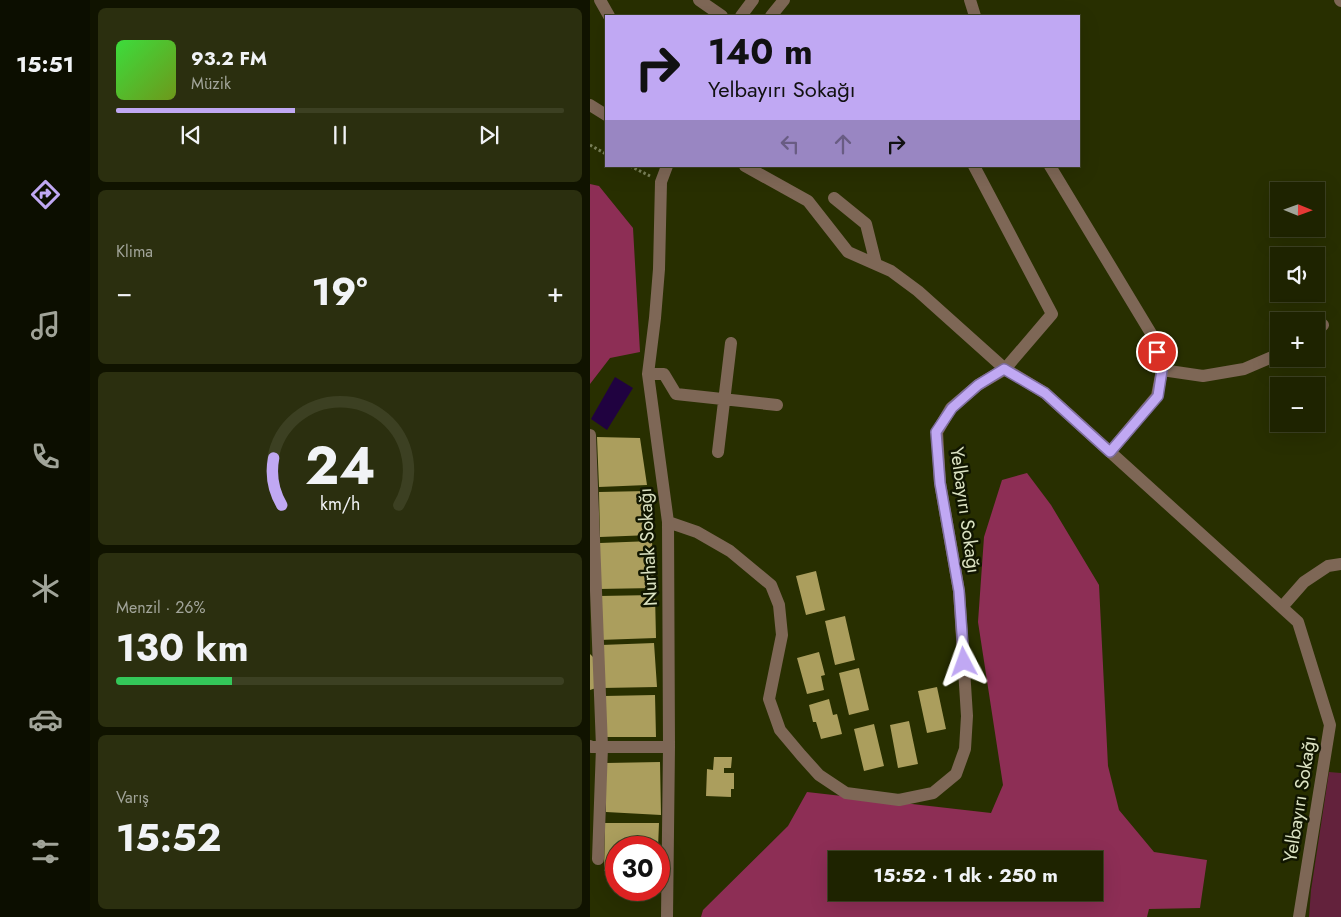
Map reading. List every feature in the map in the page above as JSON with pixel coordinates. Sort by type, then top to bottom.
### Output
[{"type":"street","points":[[600,0],[608,15]]},
{"type":"street","points":[[699,0],[721,15]]},
{"type":"street","points":[[742,15],[753,0]]},
{"type":"street","points":[[772,15],[784,0]]},
{"type":"street","points":[[970,0],[975,15]]},
{"type":"street","points":[[590,105],[605,114]]},
{"type":"street","name":"Nurhak Sokağı","points":[[667,167],[661,182],[659,268],[648,374],[668,522],[669,747],[667,917]]},
{"type":"street","points":[[747,167],[808,200],[848,252],[891,270],[918,291],[1004,369],[1052,314],[975,167]]},
{"type":"street","points":[[1051,167],[1152,335],[1162,370],[1158,396],[1110,452]]},
{"type":"street","points":[[834,198],[866,224],[876,264]]},
{"type":"street","points":[[718,452],[732,343]]},
{"type":"street","points":[[1162,370],[1203,376],[1244,369],[1270,358]]},
{"type":"street","name":"Yelbayırı Sokağı","points":[[668,522],[697,532],[722,546],[771,585],[779,604],[782,635],[769,698],[780,730],[819,775],[846,793],[899,800],[934,793],[956,774],[965,749],[967,716],[959,591],[940,483],[936,432],[952,408],[978,385],[1004,369],[1045,393],[1298,622],[1336,722],[1299,917]]},
{"type":"street","points":[[648,374],[664,374],[676,394],[777,405]]},
{"type":"street","points":[[590,435],[598,859]]},
{"type":"street","points":[[1282,607],[1304,582],[1328,566],[1341,564]]},
{"type":"street","points":[[596,746],[669,747]]},
{"type":"path","points":[[590,145],[605,153]]},
{"type":"path","points":[[632,167],[661,182]]},
{"type":"shaded area","points":[[590,184],[599,186],[633,228],[640,352],[610,358],[590,384]]},
{"type":"shaded area","points":[[615,377],[633,388],[607,430],[591,419]]},
{"type":"shaded area","points":[[1027,473],[1051,505],[1099,585],[1108,766],[1119,810],[1154,852],[1207,860],[1200,908],[1149,909],[1147,917],[701,917],[703,910],[788,826],[807,792],[991,813],[1003,785],[978,622],[984,537],[1002,480]]},
{"type":"shaded area","points":[[1329,772],[1341,773],[1341,917],[1309,917],[1311,890]]},
{"type":"building","points":[[597,437],[640,438],[647,485],[599,487]]},
{"type":"building","points":[[647,491],[651,535],[600,537],[599,492]]},
{"type":"building","points":[[652,541],[654,588],[599,589],[600,543]]},
{"type":"building","points":[[816,571],[825,610],[806,615],[796,576]]},
{"type":"building","points":[[655,595],[656,638],[599,640],[599,596]]},
{"type":"building","points":[[845,616],[855,660],[835,665],[825,621]]},
{"type":"building","points":[[654,643],[657,687],[602,688],[601,645]]},
{"type":"building","points":[[819,652],[825,675],[821,676],[824,690],[807,694],[797,658]]},
{"type":"building","points":[[590,654],[594,658],[596,688],[590,690]]},
{"type":"building","points":[[859,668],[869,710],[849,715],[839,673]]},
{"type":"building","points":[[937,687],[946,729],[927,733],[918,691]]},
{"type":"building","points":[[655,695],[656,737],[603,737],[604,696]]},
{"type":"building","points":[[829,699],[833,715],[837,714],[842,734],[821,739],[816,722],[813,722],[809,705]]},
{"type":"building","points":[[909,721],[918,764],[898,768],[890,725]]},
{"type":"building","points":[[874,724],[884,766],[864,771],[854,729]]},
{"type":"building","points":[[714,757],[732,757],[731,768],[724,768],[724,773],[734,773],[734,789],[731,789],[731,797],[706,796],[707,769],[713,770]]},
{"type":"building","points":[[660,762],[661,815],[606,812],[606,763]]},
{"type":"building","points":[[605,823],[659,823],[658,836],[605,836],[604,871]]},
{"type":"route","points":[[964,662],[959,591],[940,483],[936,432],[952,408],[978,385],[1004,369],[1045,393],[1110,452],[1158,396],[1162,370],[1157,352]]}]
